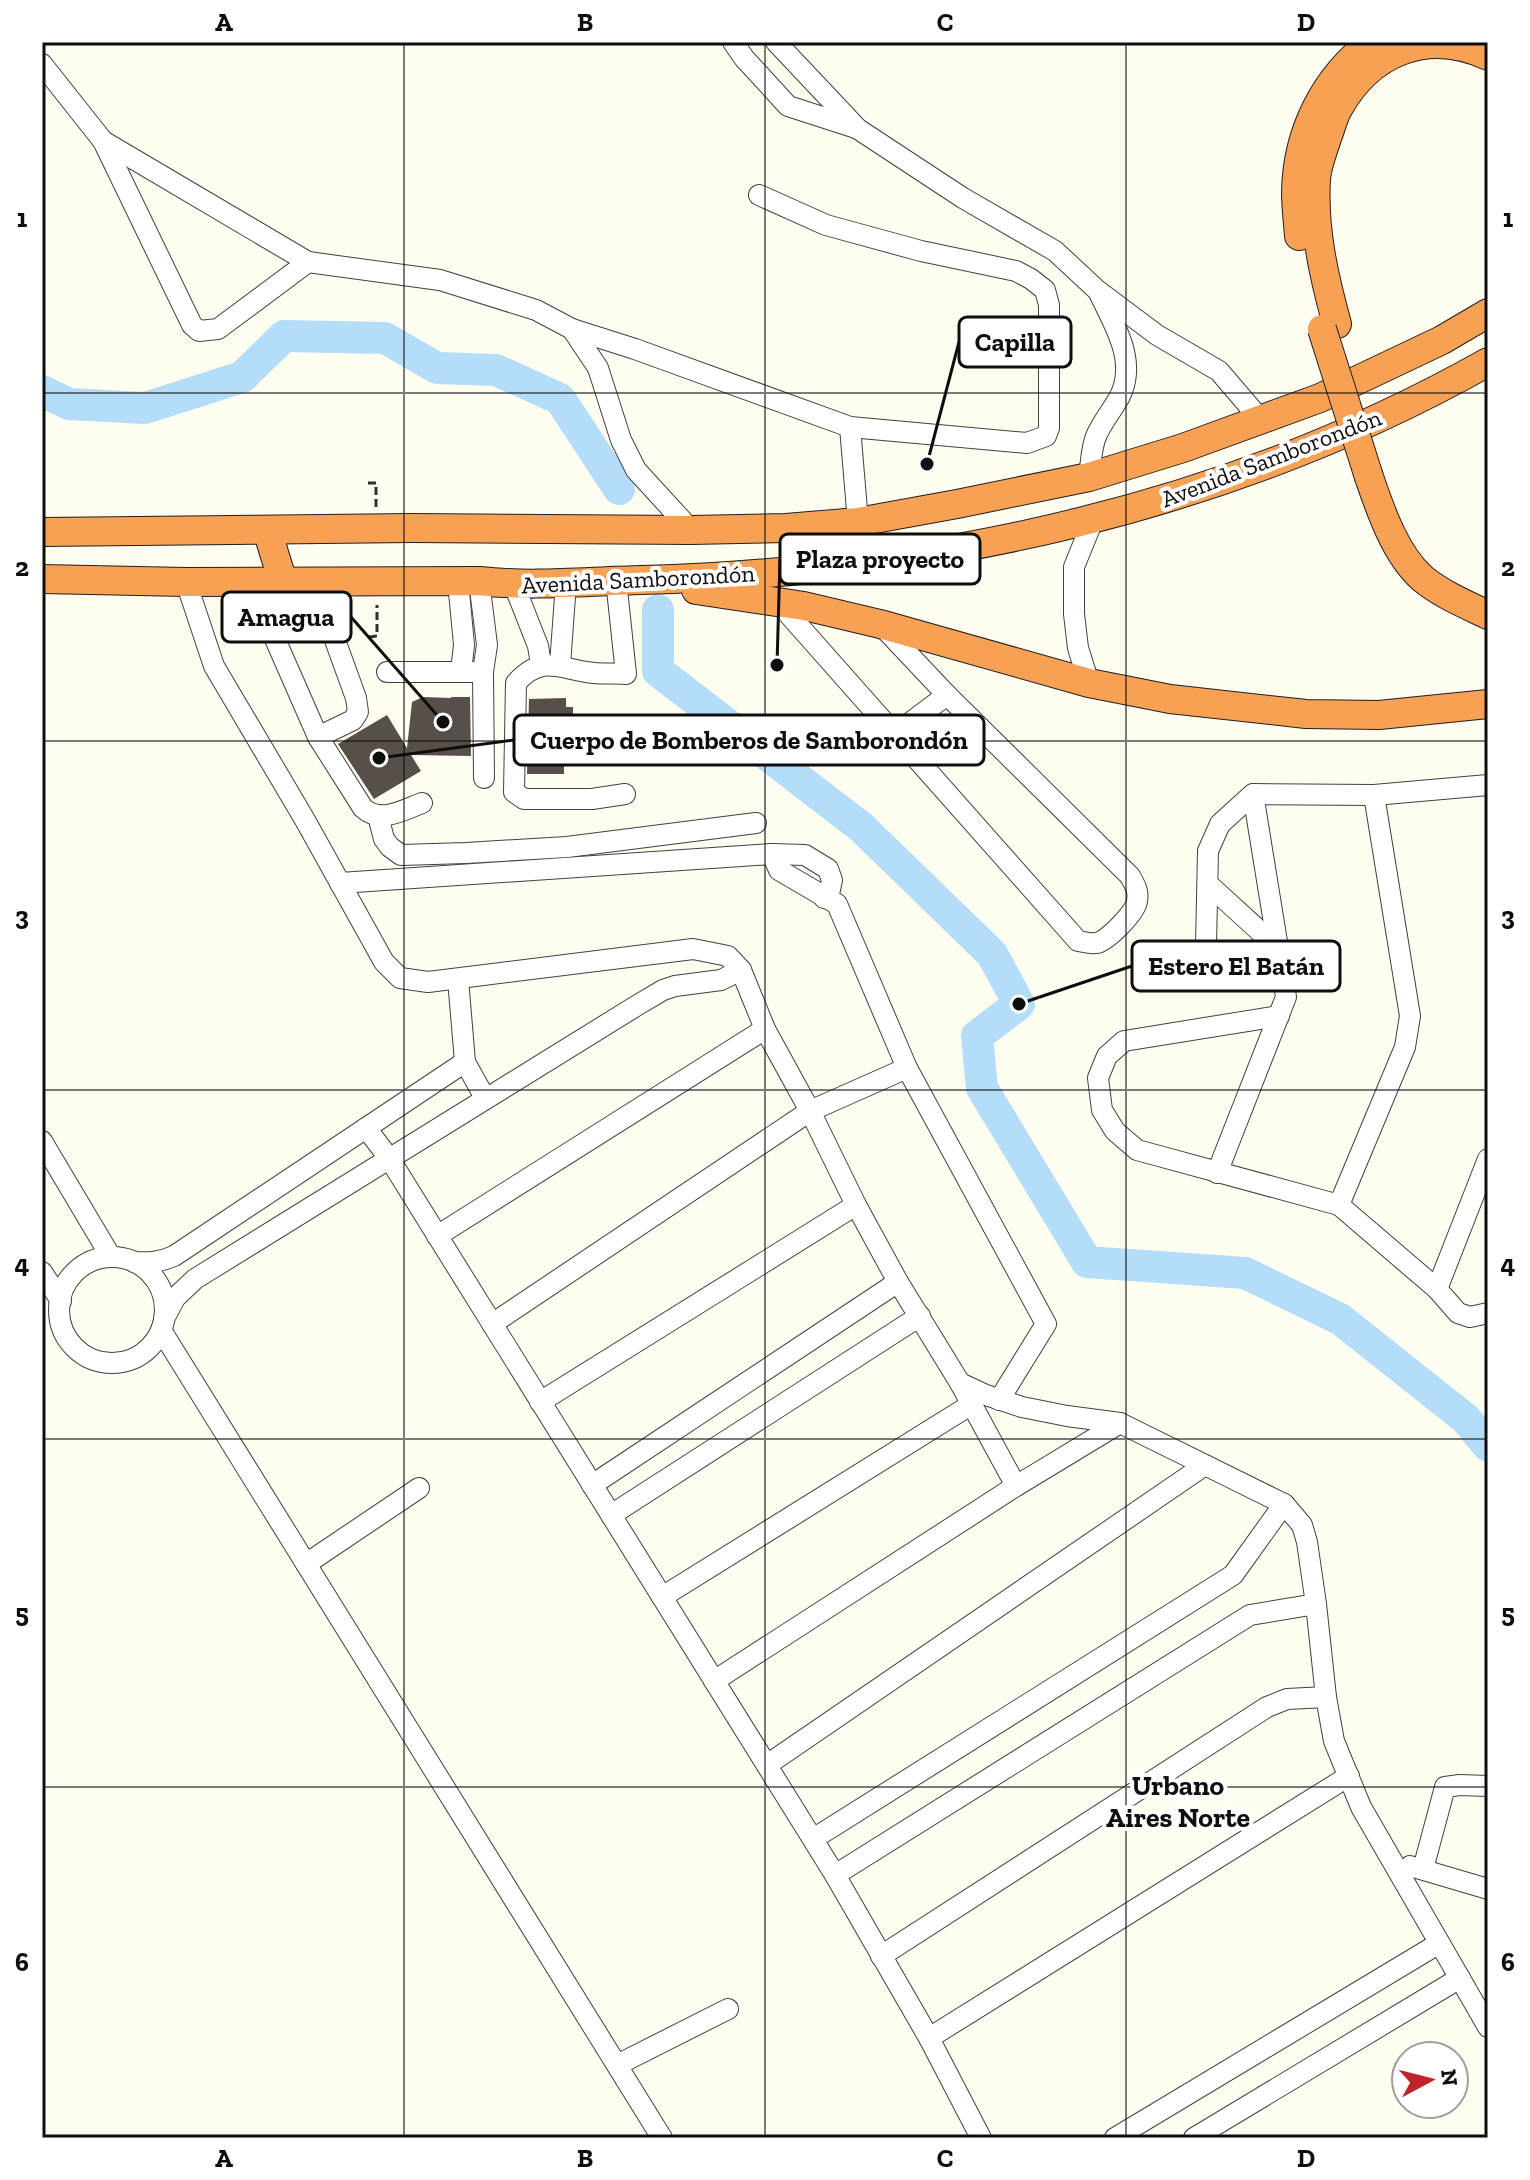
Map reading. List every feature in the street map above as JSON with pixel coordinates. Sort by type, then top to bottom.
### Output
[{"type":"highway","points":[[1372,42],[1353,56],[1311,117],[1300,152],[1296,192],[1299,238],[1375,475],[1381,513],[1419,576],[1439,591],[1488,615]]},
{"type":"highway","points":[[1329,326],[1318,232],[1316,177],[1336,112],[1360,78],[1393,53],[1444,43],[1488,56]]},
{"type":"highway","points":[[1442,340],[1488,296]]},
{"type":"highway","points":[[1442,340],[1488,313]]},
{"type":"highway","name":"Avenida Samborondón","points":[[42,532],[412,528],[691,530],[786,528],[858,522],[1089,477],[1183,448],[1320,398],[1442,340]]},
{"type":"highway","points":[[1445,386],[1488,362]]},
{"type":"highway","points":[[1445,386],[1488,372]]},
{"type":"highway","name":"Avenida Samborondón","points":[[42,579],[468,581],[514,585],[707,578],[903,557],[1093,520],[1217,482],[1338,438],[1445,386]]},
{"type":"highway","points":[[1375,475],[1401,528],[1431,567],[1452,583],[1488,600]]},
{"type":"highway","points":[[267,530],[283,582]]},
{"type":"highway","points":[[616,580],[776,600],[880,624],[1089,683],[1170,699],[1306,714],[1379,715],[1488,704]]},
{"type":"street","points":[[733,42],[788,106],[858,129]]},
{"type":"street","points":[[776,42],[858,129],[963,198],[1055,251],[1097,290],[1157,335],[1219,371],[1260,419]]},
{"type":"street","points":[[42,64],[103,141],[192,325],[199,331],[218,329],[308,262]]},
{"type":"street","points":[[103,141],[308,262],[440,280],[536,310],[572,329],[850,427],[1027,443],[1046,436],[1049,428],[1049,305],[1045,290],[1016,271],[921,251],[826,225],[759,195]]},
{"type":"street","points":[[1089,477],[1096,436],[1121,393],[1126,374],[1120,335],[1097,290]]},
{"type":"street","points":[[572,329],[598,368],[621,440],[636,470],[691,530]]},
{"type":"street","points":[[850,427],[858,522]]},
{"type":"street","points":[[1089,683],[1078,648],[1074,567],[1093,520]]},
{"type":"street","points":[[616,580],[626,674],[593,673],[550,665],[516,683],[514,792],[524,799],[592,799],[625,794]]},
{"type":"street","points":[[461,672],[468,581]]},
{"type":"street","points":[[468,581],[487,645],[483,672],[484,778]]},
{"type":"street","points":[[186,582],[214,666],[384,962],[400,978],[428,982],[693,949],[728,956],[741,970],[765,1029],[856,1205],[1016,1486]]},
{"type":"street","points":[[250,582],[318,737],[363,808],[370,814],[390,815],[422,803]]},
{"type":"street","points":[[314,582],[356,698],[358,712],[353,720],[318,737]]},
{"type":"street","points":[[550,665],[566,583]]},
{"type":"street","points":[[514,585],[538,646],[550,665]]},
{"type":"street","points":[[776,600],[1078,941],[1097,943],[1108,937],[1136,907],[1137,887],[1130,876],[947,695],[880,624]]},
{"type":"street","points":[[387,672],[483,672]]},
{"type":"street","points":[[895,734],[947,695]]},
{"type":"street","points":[[1206,945],[1208,851],[1220,824],[1253,794],[1374,795],[1488,785]]},
{"type":"street","points":[[1217,1173],[1286,997],[1253,794]]},
{"type":"street","points":[[1339,1205],[1405,1047],[1410,1016],[1374,795]]},
{"type":"street","points":[[378,816],[384,839],[401,855],[567,847],[756,823]]},
{"type":"street","points":[[340,883],[772,854],[805,855],[828,869],[832,880],[829,894],[824,898],[837,904],[907,1068],[1046,1324],[999,1400]]},
{"type":"street","points":[[1208,884],[1278,948]]},
{"type":"street","points":[[465,1062],[174,1256],[149,1263],[101,1258],[77,1270],[68,1281],[61,1301],[61,1321],[73,1346],[96,1361],[124,1362],[137,1357],[148,1349],[175,1298],[195,1279],[663,990],[721,980],[741,970]]},
{"type":"street","points":[[458,979],[465,1062],[485,1098]]},
{"type":"street","points":[[1279,1016],[1124,1041],[1107,1056],[1098,1078],[1102,1110],[1115,1131],[1137,1150],[1339,1205],[1437,1289],[1458,1313],[1470,1317],[1488,1313]]},
{"type":"street","points":[[437,1236],[765,1029]]},
{"type":"street","points":[[492,1324],[810,1111],[907,1068]]},
{"type":"street","points":[[366,1128],[389,1158],[835,1875],[929,2038],[981,2138]]},
{"type":"street","points":[[42,1141],[111,1257]]},
{"type":"street","points":[[1437,1289],[1488,1159]]},
{"type":"street","points":[[540,1402],[856,1205]]},
{"type":"street","points":[[134,1262],[152,1274],[164,1299],[163,1325],[306,1564],[662,2138]]},
{"type":"street","points":[[42,1272],[61,1301]]},
{"type":"street","points":[[592,1485],[898,1282]]},
{"type":"street","points":[[611,1515],[920,1316]]},
{"type":"street","points":[[960,1383],[1022,1407],[1120,1423],[1284,1504],[1302,1525],[1307,1542],[1334,1741],[1361,1807],[1488,2027]]},
{"type":"street","points":[[662,1597],[972,1404]]},
{"type":"street","points":[[714,1681],[1016,1486],[1120,1423]]},
{"type":"street","points":[[767,1765],[1205,1465]]},
{"type":"street","points":[[306,1564],[419,1488]]},
{"type":"street","points":[[813,1839],[1233,1575],[1284,1504]]},
{"type":"street","points":[[835,1875],[1250,1615],[1316,1604]]},
{"type":"street","points":[[881,1956],[1267,1707],[1287,1699],[1326,1697]]},
{"type":"street","points":[[929,2038],[1349,1776]]},
{"type":"street","points":[[1423,1869],[1445,1787],[1488,1786]]},
{"type":"street","points":[[1391,1860],[1488,1889]]},
{"type":"street","points":[[1115,2138],[1438,1944]]},
{"type":"street","points":[[1194,2138],[1460,1978]]},
{"type":"street","points":[[617,2065],[728,2009]]},
{"type":"path","points":[[368,483],[376,483]]},
{"type":"path","points":[[369,637],[377,636],[377,581]]},
{"type":"building","points":[[423,697],[470,697],[471,756],[411,755],[421,771],[374,799],[338,744],[387,715],[407,748],[412,702]]},
{"type":"building","points":[[566,698],[566,707],[573,707],[573,734],[564,734],[564,774],[527,774],[529,699]]},
{"type":"waterway","points":[[42,391],[69,404],[145,408],[242,377],[284,336],[385,338],[437,368],[496,370],[560,399],[619,489]]},
{"type":"waterway","points":[[658,610],[658,671],[861,827],[992,954],[1019,1004],[977,1036],[982,1088],[1087,1262],[1245,1273],[1340,1319],[1466,1419],[1488,1446]]},
{"type":"place","name":"Capilla","points":[[927,464]]},
{"type":"place","name":"Plaza proyecto","points":[[777,665]]},
{"type":"place","name":"Amagua","points":[[443,722]]},
{"type":"place","name":"Cuerpo de Bomberos de Samborondón","points":[[379,758]]},
{"type":"place","name":"Estero El Batán","points":[[1019,1004]]},
{"type":"district","name":"Urbano Aires Norte","points":[[1178,1801]]}]
